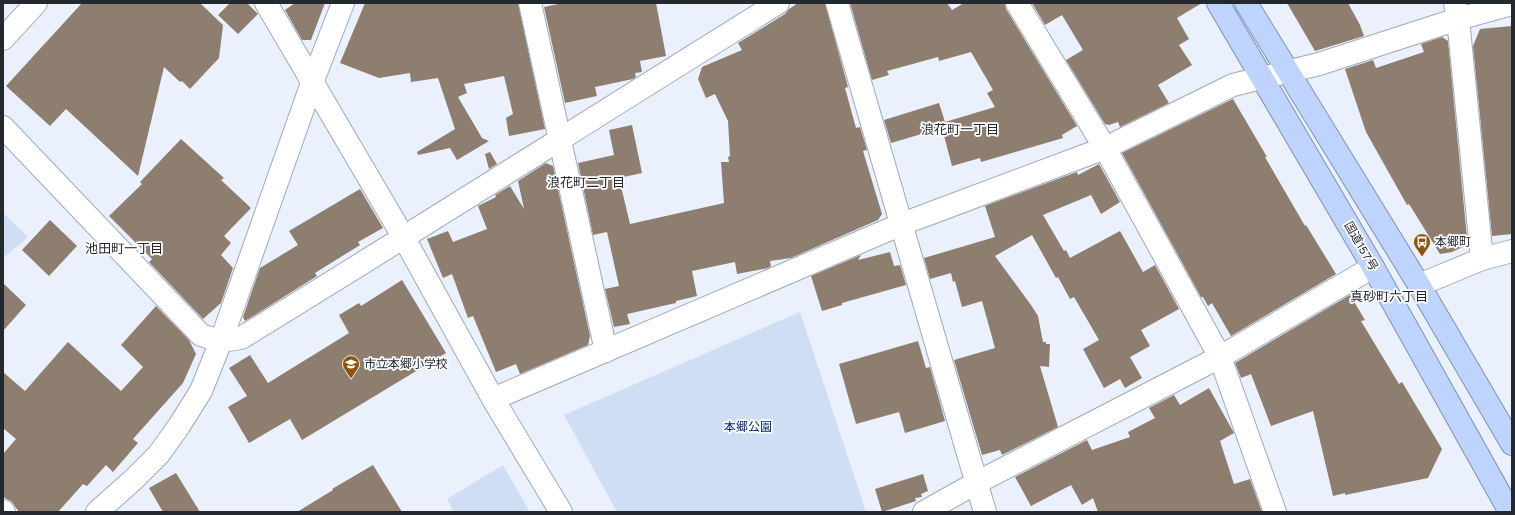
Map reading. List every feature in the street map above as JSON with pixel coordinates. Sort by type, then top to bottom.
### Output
[{"type":"highway","name":"国道157号","points":[[1218,3],[1373,267],[1510,512]]},
{"type":"highway","points":[[1246,3],[1419,285],[1512,444]]},
{"type":"street","points":[[3,40],[36,3]]},
{"type":"street","points":[[266,3],[404,238],[493,398],[561,512]]},
{"type":"street","points":[[97,512],[160,454],[201,391],[221,341],[312,82],[343,3]]},
{"type":"street","points":[[530,3],[606,351]]},
{"type":"street","points":[[3,127],[201,336],[221,341],[241,338],[404,238],[559,139],[778,3]]},
{"type":"street","points":[[837,3],[985,512]]},
{"type":"street","points":[[1017,3],[1105,148],[1220,356],[1275,512]]},
{"type":"street","points":[[493,398],[902,224],[1105,148],[1233,85],[1319,64],[1456,11],[1512,4]]},
{"type":"street","points":[[1456,11],[1482,258]]},
{"type":"street","points":[[1419,285],[1482,258],[1512,251]]},
{"type":"street","points":[[924,512],[976,483],[1220,356],[1373,267]]},
{"type":"green space","points":[[3,213],[28,237],[3,258]]},
{"type":"green space","name":"本郷公園","points":[[800,312],[866,512],[617,512],[564,415]]},
{"type":"green space","points":[[503,465],[530,512],[454,512],[447,499]]},
{"type":"building","points":[[82,3],[200,3],[223,25],[219,58],[190,89],[164,67],[138,176],[66,109],[50,126],[6,86]]},
{"type":"building","points":[[230,3],[247,3],[258,14],[238,34],[218,15]]},
{"type":"building","points":[[295,3],[325,3],[311,40],[302,40],[285,10]]},
{"type":"building","points":[[365,3],[518,3],[545,129],[509,136],[506,118],[513,114],[504,76],[464,84],[467,93],[458,97],[482,138],[489,141],[457,160],[450,148],[418,155],[417,152],[455,129],[438,78],[411,82],[410,73],[379,78],[340,63]]},
{"type":"building","points":[[563,3],[656,3],[666,56],[640,61],[642,72],[635,73],[636,77],[633,79],[595,87],[597,96],[565,103],[544,7]]},
{"type":"building","points":[[798,3],[825,3],[848,87],[845,88],[856,128],[860,127],[867,150],[863,151],[882,214],[878,220],[791,258],[770,261],[771,266],[768,268],[737,274],[735,262],[692,271],[697,296],[676,301],[676,303],[627,314],[630,324],[614,327],[605,289],[619,286],[607,232],[593,235],[578,163],[614,155],[609,130],[632,125],[642,173],[619,178],[630,224],[724,203],[721,162],[729,162],[728,121],[715,94],[706,98],[698,79],[702,67],[742,50],[738,43],[785,14],[789,9]]},
{"type":"building","points":[[850,3],[947,3],[952,10],[964,3],[1005,3],[1006,9],[1077,126],[1062,135],[1063,138],[981,162],[980,158],[952,166],[942,128],[891,143],[884,120],[939,103],[945,122],[995,107],[987,93],[993,90],[971,52],[939,61],[938,57],[887,71],[889,75],[872,80]]},
{"type":"building","points":[[1032,3],[1202,3],[1177,18],[1189,39],[1179,45],[1192,65],[1158,85],[1169,103],[1120,127],[1118,122],[1109,125],[1105,124],[1066,60],[1083,50],[1062,15],[1045,25]]},
{"type":"building","points":[[1287,3],[1348,3],[1364,36],[1315,51]]},
{"type":"building","points":[[1512,26],[1512,234],[1492,236],[1473,46],[1480,29]]},
{"type":"building","points":[[1442,37],[1448,41],[1467,245],[1452,252],[1440,254],[1409,204],[1407,205],[1366,132],[1345,69],[1373,60],[1376,68],[1424,52],[1421,44]]},
{"type":"building","points":[[1233,99],[1305,226],[1306,225],[1336,274],[1231,336],[1212,303],[1208,306],[1203,297],[1201,297],[1122,153]]},
{"type":"building","points":[[181,139],[224,178],[221,180],[251,208],[224,236],[231,243],[221,255],[233,268],[221,303],[203,319],[149,262],[152,259],[109,216],[142,184],[140,182]]},
{"type":"building","points":[[490,152],[497,164],[489,169],[485,154]]},
{"type":"building","points":[[546,163],[553,166],[590,336],[588,345],[520,374],[516,364],[496,372],[473,316],[468,318],[452,274],[443,278],[427,239],[448,231],[453,242],[487,229],[478,206],[496,197],[495,195],[510,186],[524,209],[518,181]]},
{"type":"building","points":[[1099,164],[1120,202],[1101,214],[1091,195],[1043,215],[1064,251],[1066,250],[1070,258],[1120,231],[1143,272],[1155,265],[1179,309],[1141,330],[1150,346],[1130,357],[1142,378],[1125,388],[1120,379],[1104,388],[1083,349],[1099,340],[1074,297],[1070,299],[1058,277],[1056,278],[1032,235],[995,256],[1038,316],[1043,342],[1050,344],[1049,367],[1040,366],[1058,427],[1002,455],[1000,450],[982,455],[954,360],[995,348],[982,301],[962,307],[955,281],[953,282],[951,273],[930,279],[924,258],[995,237],[985,206],[1077,172],[1078,175]]},
{"type":"building","points":[[360,189],[383,228],[358,242],[360,245],[315,273],[317,276],[245,321],[243,317],[260,268],[298,245],[289,231]]},
{"type":"building","points":[[50,220],[77,246],[49,276],[22,250]]},
{"type":"building","points":[[890,252],[894,266],[900,265],[906,285],[842,303],[842,305],[822,311],[811,276],[861,255],[858,260]]},
{"type":"building","points":[[402,280],[446,353],[302,440],[290,419],[249,443],[228,407],[247,396],[229,368],[250,355],[268,383],[349,333],[339,315],[359,303],[361,306]]},
{"type":"building","points":[[3,283],[26,305],[3,331]]},
{"type":"building","points":[[1350,295],[1365,320],[1361,321],[1399,384],[1402,382],[1442,449],[1428,478],[1345,495],[1345,493],[1333,496],[1313,411],[1271,426],[1251,374],[1241,378],[1235,363]]},
{"type":"building","points":[[156,306],[189,340],[196,354],[183,383],[133,439],[138,443],[113,472],[106,465],[87,486],[83,484],[58,512],[19,512],[12,502],[3,497],[3,454],[16,439],[3,428],[3,372],[25,391],[68,342],[121,391],[143,367],[121,345]]},
{"type":"building","points":[[918,341],[926,368],[930,367],[945,421],[905,433],[899,412],[856,424],[839,364]]},
{"type":"building","points":[[1209,388],[1234,433],[1220,441],[1234,484],[1250,479],[1262,512],[1098,512],[1093,498],[1082,505],[1071,485],[1031,506],[1015,477],[1087,440],[1092,450],[1130,437],[1128,432],[1155,418],[1149,408],[1174,395],[1180,405]]},
{"type":"building","points":[[373,465],[402,512],[297,512],[333,490],[332,489]]},
{"type":"building","points":[[176,473],[200,512],[163,512],[149,488]]},
{"type":"building","points":[[923,474],[928,491],[921,494],[922,497],[915,498],[916,501],[882,512],[875,489]]},
{"type":"place","name":"本郷町","points":[[1422,257]]},
{"type":"place","name":"市立本郷小学校","points":[[351,379]]},
{"type":"district","name":"浪花町一丁目","points":[[960,129]]},
{"type":"district","name":"浪花町二丁目","points":[[586,182]]},
{"type":"district","name":"池田町一丁目","points":[[124,248]]},
{"type":"district","name":"真砂町六丁目","points":[[1389,296]]}]
